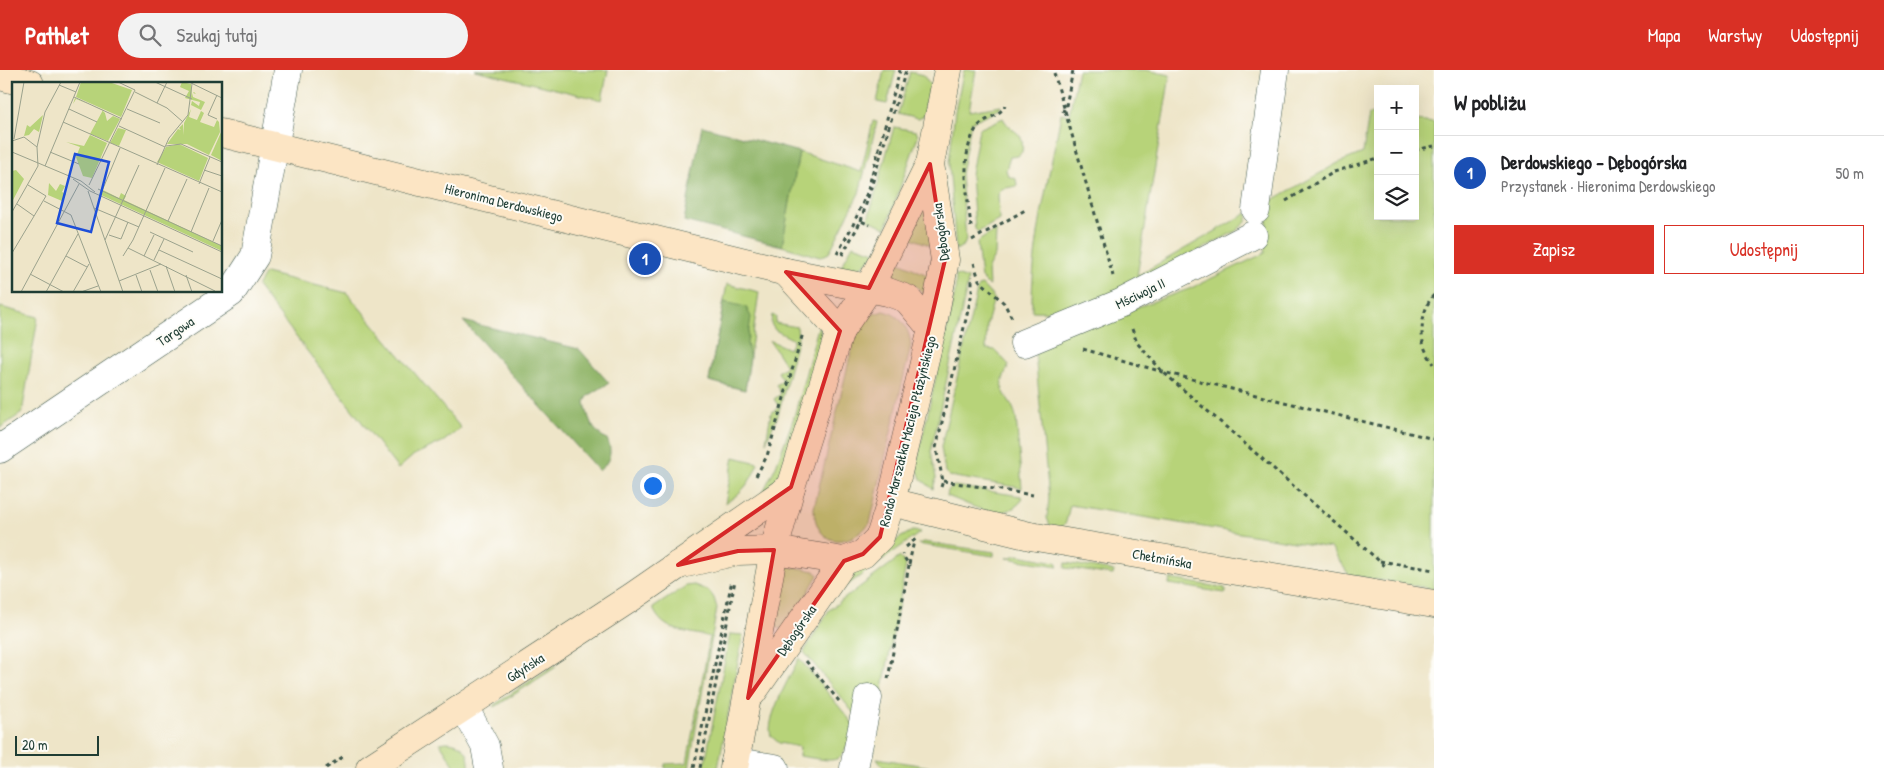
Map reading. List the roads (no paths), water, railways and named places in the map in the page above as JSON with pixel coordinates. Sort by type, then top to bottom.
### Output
[{"type":"street","name":"Targowa","points":[[0,449],[231,293],[255,256],[288,70]]},
{"type":"street","name":"Dębogórska","points":[[869,288],[930,164],[948,70]]},
{"type":"street","name":"Mściwoja II","points":[[1032,340],[1121,303],[1263,217],[1274,70]]},
{"type":"street","points":[[0,76],[22,82]]},
{"type":"street","name":"Hieronima Derdowskiego","points":[[222,133],[786,272],[869,288]]},
{"type":"street","name":"Dębogórska","points":[[930,164],[945,260],[932,328]]},
{"type":"street","points":[[786,272],[840,331]]},
{"type":"street","points":[[844,561],[774,550],[791,487],[840,331],[869,288]]},
{"type":"street","name":"Rondo Marszałka Macieja Płażyńskiego","points":[[844,561],[863,554],[880,537],[891,502],[932,328],[907,299],[869,288]]},
{"type":"street","name":"Gdyńska","points":[[370,768],[791,487]]},
{"type":"street","name":"Chełmińska","points":[[891,502],[1030,536],[1434,604]]},
{"type":"street","name":"Dębogórska","points":[[735,765],[774,550]]},
{"type":"street","name":"Gdyńska","points":[[678,564],[738,551],[774,550]]},
{"type":"street","name":"Dębogórska","points":[[748,698],[844,561]]},
{"type":"street","points":[[854,768],[862,728],[878,690]]},
{"type":"street","points":[[464,707],[485,746],[489,768]]},
{"type":"street","points":[[735,765],[775,768]]},
{"type":"place","name":"Derdowskiego - Dębogórska","points":[[645,259]]}]
